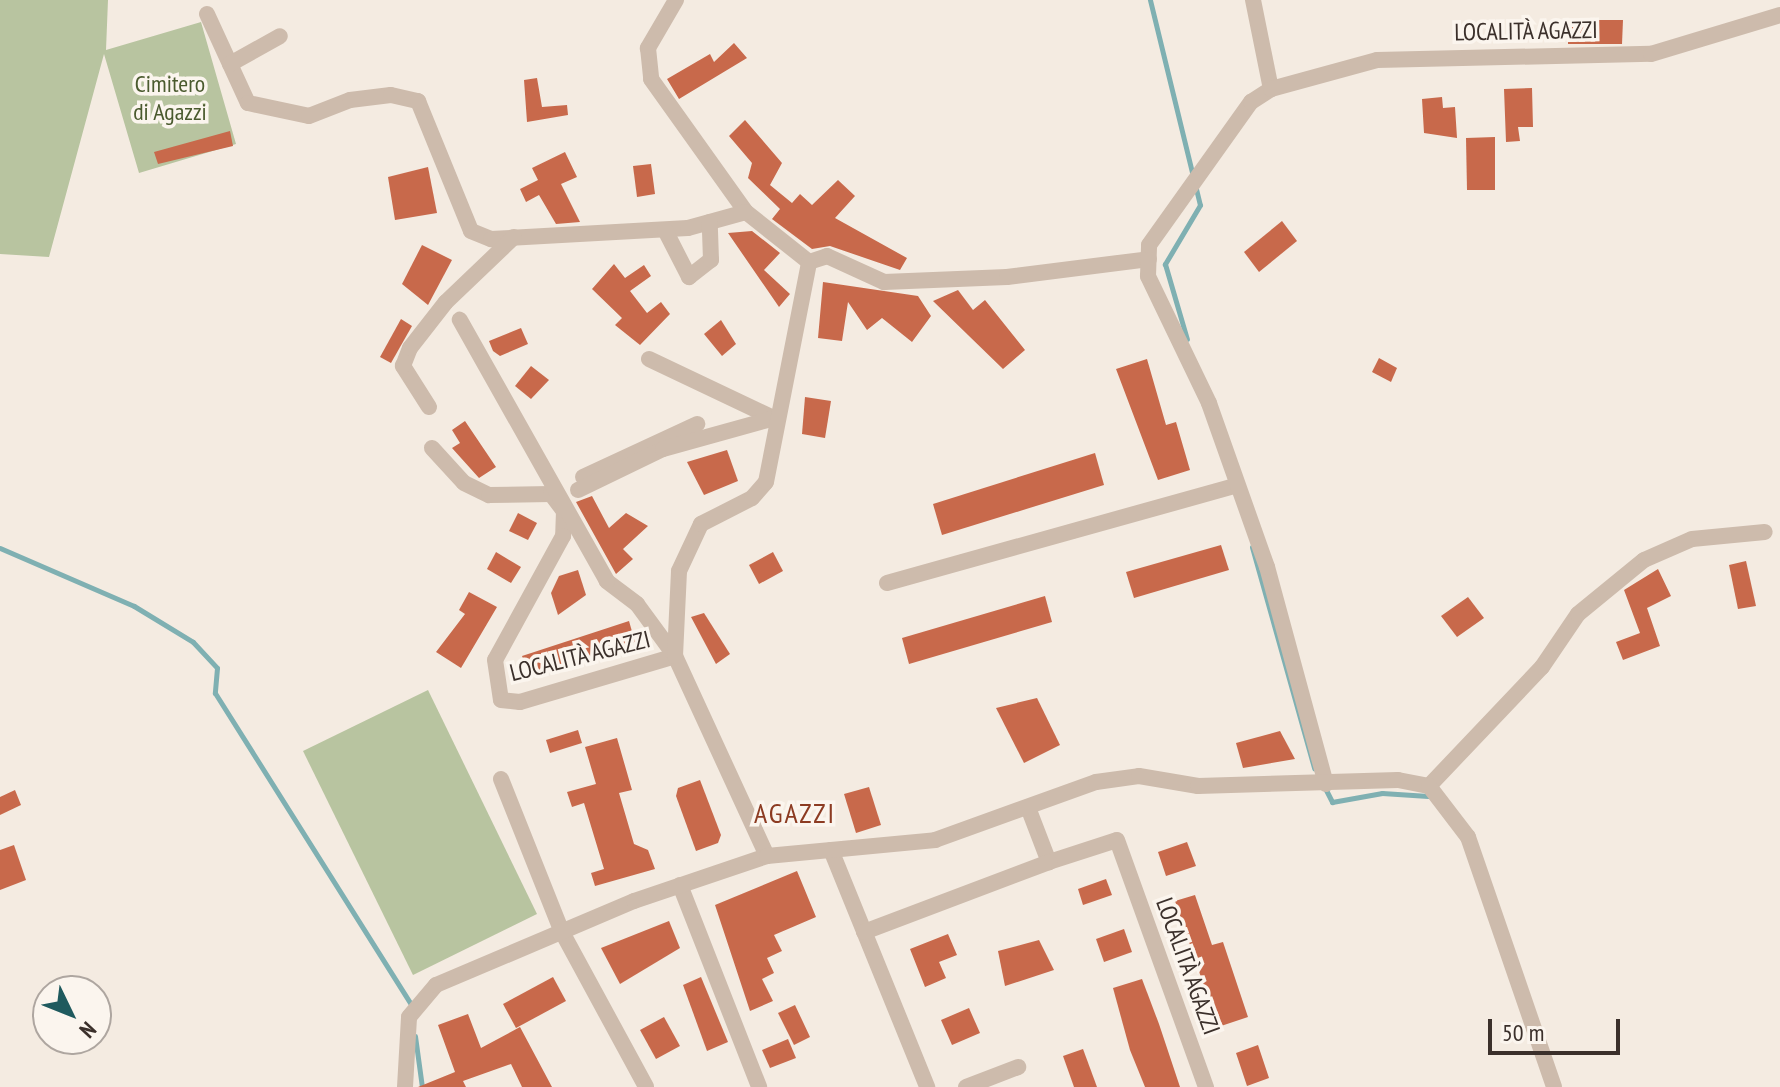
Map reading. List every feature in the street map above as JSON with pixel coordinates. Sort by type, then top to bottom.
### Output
[{"type":"street","points":[[676,0],[648,48],[651,79],[746,212],[809,262],[827,256],[884,282],[1007,277],[1149,259],[1148,276],[1209,403],[1237,485],[1326,784]]},
{"type":"street","points":[[1253,0],[1271,89]]},
{"type":"street","points":[[207,14],[248,103],[309,116],[350,100],[391,95],[418,101],[471,231],[514,237],[665,230],[746,212]]},
{"type":"street","name":"LOCALITÀ AGAZZI","points":[[1149,259],[1149,245],[1251,102],[1271,89],[1377,60],[1651,54],[1780,15]]},
{"type":"street","points":[[230,64],[280,36]]},
{"type":"street","points":[[665,230],[689,277],[711,260],[710,222]]},
{"type":"street","points":[[429,407],[403,366],[410,348],[446,302],[514,237]]},
{"type":"street","name":"LOCALITÀ AGAZZI","points":[[675,656],[679,571],[689,544],[701,524],[752,498],[766,482],[809,262]]},
{"type":"street","name":"LOCALITÀ AGAZZI","points":[[460,320],[569,490],[607,581],[637,604],[675,656],[767,856]]},
{"type":"street","points":[[649,359],[753,415],[778,417]]},
{"type":"street","points":[[569,490],[663,449],[778,417]]},
{"type":"street","points":[[569,490],[697,424]]},
{"type":"street","name":"LOCALITÀ AGAZZI","points":[[432,448],[464,483],[489,495],[551,494],[564,511],[563,536],[495,660],[501,700],[520,702],[675,656]]},
{"type":"street","points":[[887,583],[1237,485]]},
{"type":"street","points":[[405,1087],[409,1017],[436,985],[680,885],[767,856],[935,840],[1029,810],[1096,782],[1139,776],[1198,786],[1429,786],[1542,667],[1578,614],[1644,560],[1692,539],[1765,532]]},
{"type":"street","points":[[501,779],[562,932],[646,1087]]},
{"type":"street","points":[[1429,786],[1468,837],[1554,1087]]},
{"type":"street","points":[[1029,810],[1049,862]]},
{"type":"street","name":"LOCALITÀ AGAZZI","points":[[864,932],[1049,862],[1117,840],[1206,1087]]},
{"type":"street","points":[[831,850],[927,1087]]},
{"type":"street","points":[[680,885],[759,1087]]},
{"type":"street","points":[[966,1087],[1018,1067]]},
{"type":"green space","name":"Cimitero di Agazzi","points":[[0,0],[108,0],[106,50],[201,22],[236,144],[139,173],[104,54],[49,257],[0,254]]},
{"type":"green space","points":[[428,690],[537,914],[413,975],[303,751]]},
{"type":"building","points":[[1568,20],[1623,20],[1622,44],[1568,44]]},
{"type":"building","points":[[734,43],[747,58],[679,99],[667,79],[710,54],[714,62]]},
{"type":"building","points":[[537,78],[542,107],[567,105],[568,115],[527,122],[524,80]]},
{"type":"building","points":[[1532,88],[1533,127],[1518,127],[1520,141],[1506,142],[1504,89]]},
{"type":"building","points":[[1442,97],[1443,108],[1455,107],[1457,138],[1424,133],[1422,99]]},
{"type":"building","points":[[745,120],[782,163],[770,185],[792,203],[800,194],[812,205],[838,180],[855,196],[835,218],[907,258],[900,270],[830,246],[812,249],[772,219],[780,209],[748,178],[752,163],[729,136]]},
{"type":"building","points":[[230,131],[233,146],[158,164],[154,152]]},
{"type":"building","points":[[1495,137],[1495,190],[1467,190],[1466,138]]},
{"type":"building","points":[[565,152],[577,177],[561,184],[580,222],[556,224],[539,195],[526,202],[520,189],[538,180],[532,168]]},
{"type":"building","points":[[651,164],[655,194],[637,197],[633,166]]},
{"type":"building","points":[[428,167],[437,213],[395,220],[388,177]]},
{"type":"building","points":[[1282,221],[1297,241],[1259,272],[1244,252]]},
{"type":"building","points":[[752,231],[780,253],[764,270],[790,294],[779,307],[728,233]]},
{"type":"building","points":[[422,245],[452,260],[428,305],[402,284]]},
{"type":"building","points":[[614,264],[625,278],[644,265],[651,276],[630,291],[647,313],[661,302],[670,314],[640,345],[615,325],[622,318],[592,289]]},
{"type":"building","points":[[823,282],[918,296],[931,316],[912,342],[882,318],[867,330],[848,302],[842,341],[818,338]]},
{"type":"building","points":[[958,290],[973,310],[985,300],[1025,350],[1003,369],[933,301]]},
{"type":"building","points":[[401,319],[412,326],[391,363],[380,357]]},
{"type":"building","points":[[721,320],[736,344],[722,356],[704,334]]},
{"type":"building","points":[[521,328],[528,344],[500,356],[493,351],[489,341]]},
{"type":"building","points":[[1379,358],[1397,368],[1391,382],[1372,372]]},
{"type":"building","points":[[1147,359],[1166,425],[1176,422],[1190,470],[1158,480],[1116,369]]},
{"type":"building","points":[[531,366],[549,380],[531,399],[515,386]]},
{"type":"building","points":[[805,397],[831,401],[825,438],[802,434]]},
{"type":"building","points":[[465,421],[496,467],[479,478],[452,448],[460,443],[452,430]]},
{"type":"building","points":[[727,450],[738,481],[704,495],[687,462]]},
{"type":"building","points":[[1095,453],[1104,485],[942,535],[933,504]]},
{"type":"building","points":[[592,496],[609,528],[626,513],[648,526],[623,549],[633,559],[616,574],[576,502]]},
{"type":"building","points":[[518,513],[537,523],[528,540],[509,531]]},
{"type":"building","points":[[1221,545],[1229,570],[1134,598],[1126,572]]},
{"type":"building","points":[[496,552],[521,567],[511,583],[487,569]]},
{"type":"building","points":[[773,552],[783,571],[759,584],[749,565]]},
{"type":"building","points":[[1746,561],[1756,606],[1738,609],[1729,565]]},
{"type":"building","points":[[1658,569],[1671,596],[1647,608],[1660,646],[1623,660],[1616,642],[1640,633],[1624,590]]},
{"type":"building","points":[[578,570],[586,595],[558,615],[551,593],[559,576]]},
{"type":"building","points":[[469,592],[497,607],[461,668],[436,652],[465,614],[459,610]]},
{"type":"building","points":[[1045,596],[1052,622],[909,664],[902,638]]},
{"type":"building","points":[[1468,597],[1484,618],[1457,637],[1441,616]]},
{"type":"building","points":[[704,613],[730,654],[716,664],[691,617]]},
{"type":"building","points":[[629,621],[635,642],[530,677],[522,656]]},
{"type":"building","points":[[1037,698],[1060,745],[1024,763],[996,708]]},
{"type":"building","points":[[578,730],[582,743],[550,753],[546,740]]},
{"type":"building","points":[[1280,731],[1295,759],[1243,768],[1236,743]]},
{"type":"building","points":[[617,738],[632,790],[619,793],[634,844],[648,850],[655,869],[595,886],[591,873],[604,869],[584,803],[572,807],[567,792],[596,784],[585,747]]},
{"type":"building","points":[[700,780],[721,835],[718,843],[696,851],[676,796],[678,788]]},
{"type":"building","points":[[869,787],[881,825],[856,833],[844,794]]},
{"type":"building","points":[[15,790],[21,805],[0,815],[0,797]]},
{"type":"building","points":[[1187,842],[1196,866],[1166,876],[1158,852]]},
{"type":"building","points":[[14,845],[26,880],[0,890],[0,850]]},
{"type":"building","points":[[797,871],[816,917],[774,935],[782,951],[767,958],[774,973],[762,979],[773,1001],[750,1011],[715,905]]},
{"type":"building","points":[[1106,879],[1112,895],[1083,905],[1078,889]]},
{"type":"building","points":[[1195,895],[1212,945],[1223,942],[1248,1017],[1218,1027],[1175,901]]},
{"type":"building","points":[[669,921],[680,948],[620,984],[601,948]]},
{"type":"building","points":[[1124,929],[1132,952],[1104,962],[1096,939]]},
{"type":"building","points":[[948,934],[957,955],[939,962],[946,978],[925,987],[910,949]]},
{"type":"building","points":[[1039,940],[1054,970],[1005,986],[998,951]]},
{"type":"building","points":[[553,977],[566,1001],[516,1028],[503,1004]]},
{"type":"building","points":[[701,977],[728,1042],[707,1051],[683,985]]},
{"type":"building","points":[[1142,979],[1180,1087],[1145,1087],[1130,1050],[1113,988]]},
{"type":"building","points":[[795,1005],[810,1037],[794,1045],[778,1013]]},
{"type":"building","points":[[969,1008],[980,1033],[952,1045],[941,1020]]},
{"type":"building","points":[[468,1014],[481,1048],[520,1027],[552,1087],[522,1087],[511,1064],[463,1081],[466,1087],[418,1087],[455,1072],[438,1025]]},
{"type":"building","points":[[664,1017],[680,1046],[656,1059],[640,1030]]},
{"type":"building","points":[[788,1039],[796,1058],[770,1068],[762,1050]]},
{"type":"building","points":[[1258,1045],[1269,1078],[1247,1086],[1236,1053]]},
{"type":"building","points":[[1083,1049],[1097,1087],[1074,1087],[1063,1056]]},
{"type":"waterway","points":[[1150,0],[1200,205],[1165,264],[1187,339]]},
{"type":"waterway","points":[[1252,547],[1314,768]]},
{"type":"waterway","points":[[0,548],[134,606],[193,642],[217,668],[215,693],[412,1006]]},
{"type":"waterway","points":[[1325,788],[1332,802],[1382,793],[1428,796]]},
{"type":"waterway","points":[[415,1036],[422,1087]]},
{"type":"district","name":"AGAZZI","points":[[795,813]]}]
